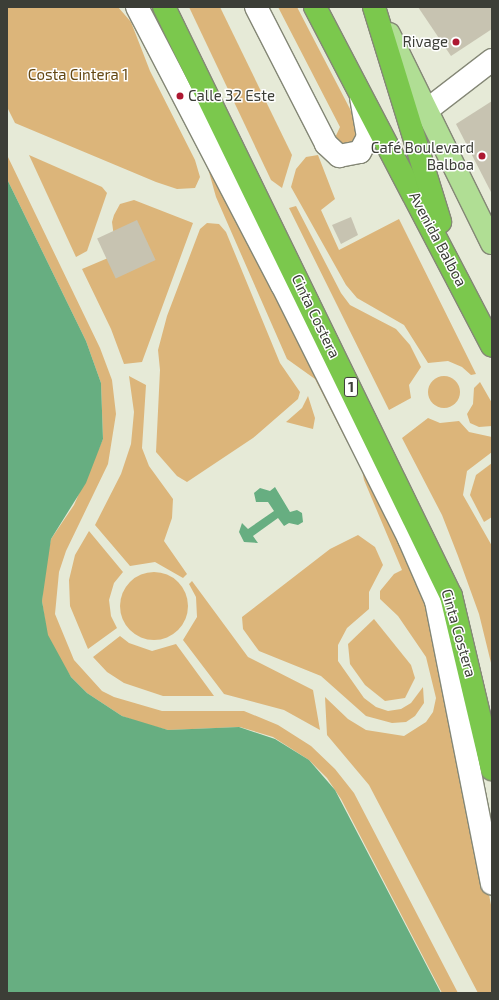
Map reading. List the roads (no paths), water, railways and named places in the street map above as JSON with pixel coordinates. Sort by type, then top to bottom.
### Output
[{"type":"highway","name":"Cinta Costera","points":[[164,7],[451,596],[492,769]]},
{"type":"highway","name":"Avenida Balboa","points":[[315,7],[449,260],[492,346]]},
{"type":"highway","points":[[375,7],[449,260]]},
{"type":"main road","points":[[375,7],[492,243]]},
{"type":"street","points":[[138,7],[282,285],[409,539],[436,601],[492,883]]},
{"type":"street","points":[[256,7],[326,144],[339,156],[360,152],[368,137],[360,92]]},
{"type":"street","points":[[426,110],[492,60]]},
{"type":"place","name":"Rivage","points":[[456,42]]},
{"type":"place","name":"Calle 32 Este","points":[[180,96]]},
{"type":"place","name":"Café Boulevard Balboa","points":[[482,156]]},
{"type":"park label","name":"Costa Cintera 1","points":[[78,75]]}]
